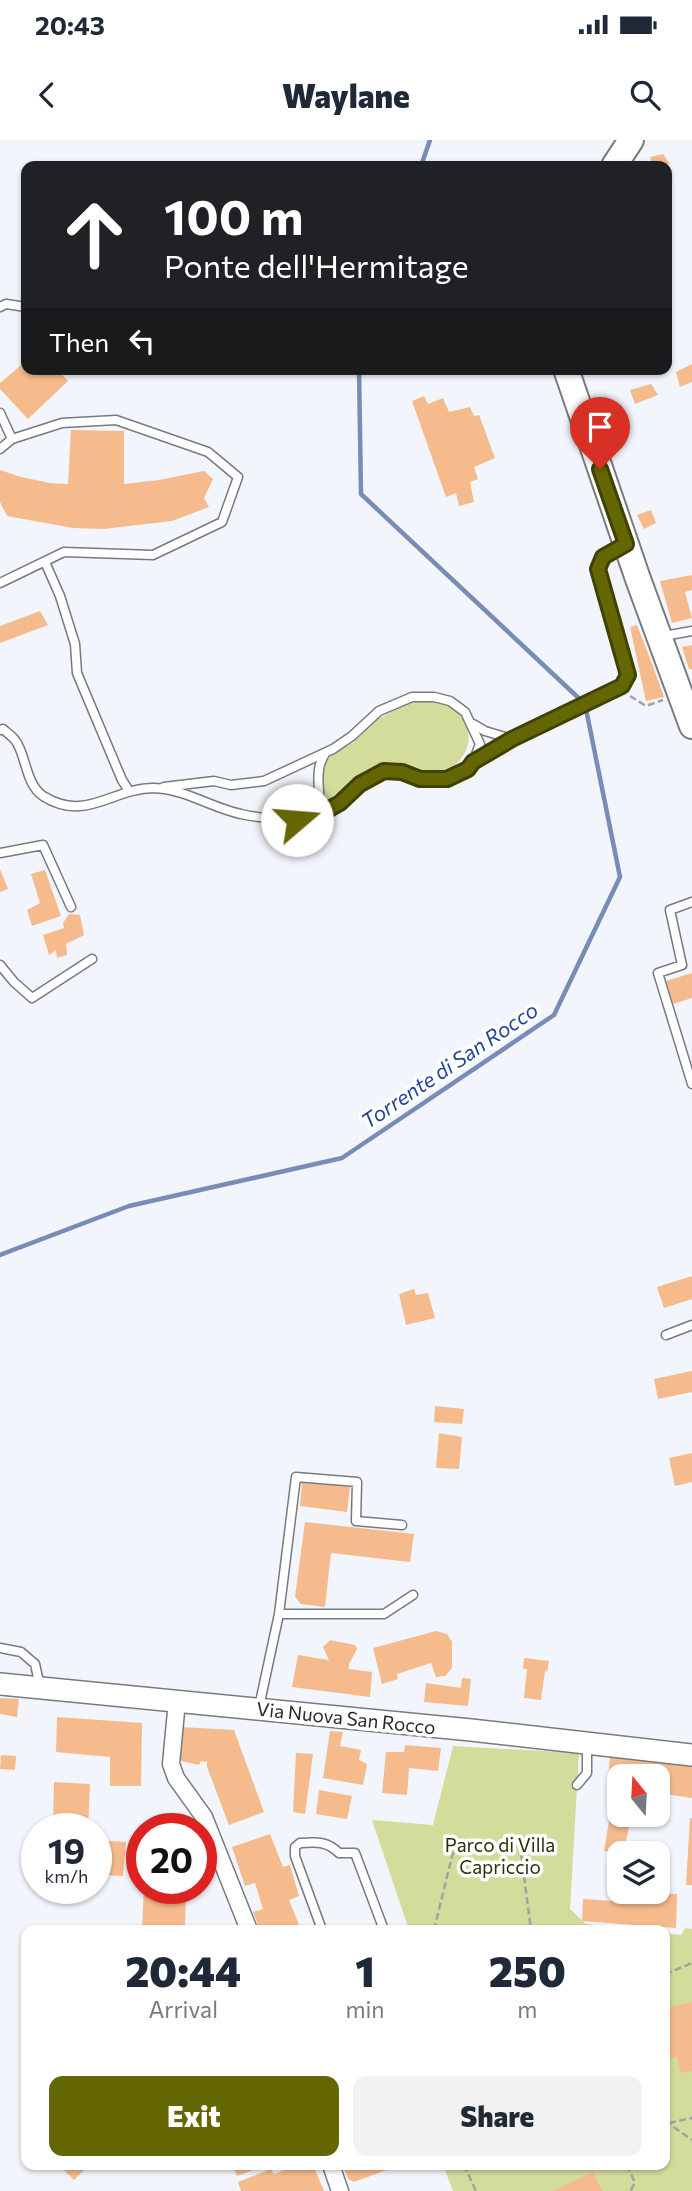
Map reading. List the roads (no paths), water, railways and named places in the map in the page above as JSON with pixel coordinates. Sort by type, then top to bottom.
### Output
[{"type":"main road","points":[[617,161],[631,140]]},
{"type":"main road","points":[[568,375],[692,726]]},
{"type":"main road","name":"Via Nuova San Rocco","points":[[0,1684],[692,1755]]},
{"type":"street","points":[[177,1701],[170,1764],[176,1778],[204,1817],[246,1925]]},
{"type":"street","points":[[333,2170],[340,2191]]},
{"type":"lane","points":[[0,307],[6,304],[21,306]]},
{"type":"lane","points":[[0,413],[12,439]]},
{"type":"lane","points":[[0,449],[12,439],[62,423],[116,420],[208,452],[238,477],[222,522],[153,555],[64,552],[0,583]]},
{"type":"lane","points":[[473,762],[512,739],[622,686],[628,675],[598,569],[603,557],[626,544]]},
{"type":"lane","points":[[45,562],[60,596],[75,643],[77,673],[129,791]]},
{"type":"lane","points":[[660,637],[692,631]]},
{"type":"lane","points":[[0,730],[3,729],[16,740],[26,771],[40,794],[64,807],[99,803],[129,791],[214,781],[231,785],[264,781],[325,753],[352,736],[379,711],[412,697],[434,697],[450,701],[465,712],[480,744],[468,769],[447,779],[420,779],[402,772],[384,771],[360,784],[340,803],[317,816],[297,820],[239,814],[181,793],[155,788]]},
{"type":"lane","points":[[470,722],[485,731],[512,739]]},
{"type":"lane","points":[[311,817],[317,808],[320,795],[319,768],[325,753]]},
{"type":"lane","points":[[0,853],[43,845],[71,907]]},
{"type":"lane","points":[[692,902],[670,910],[682,965],[658,973],[692,1084]]},
{"type":"lane","points":[[0,965],[32,998],[92,960]]},
{"type":"lane","points":[[666,1335],[692,1325]]},
{"type":"lane","points":[[259,1709],[279,1614],[296,1477],[357,1482],[356,1521],[402,1525]]},
{"type":"lane","points":[[279,1614],[384,1614],[413,1595]]},
{"type":"lane","points":[[0,1648],[21,1652],[35,1664],[40,1687]]},
{"type":"lane","points":[[577,1785],[587,1773],[587,1743]]},
{"type":"lane","points":[[320,1925],[295,1856],[295,1847],[300,1843],[323,1842],[339,1853],[355,1853],[382,1925]]},
{"type":"waterway","name":"Torrente di San Rocco","points":[[423,161],[430,140]]},
{"type":"waterway","name":"Torrente di San Rocco","points":[[0,1255],[129,1206],[342,1158],[554,1015],[620,877],[585,704],[361,494],[359,375]]},
{"type":"park label","name":"Parco di Villa Capriccio","points":[[500,1856]]}]
